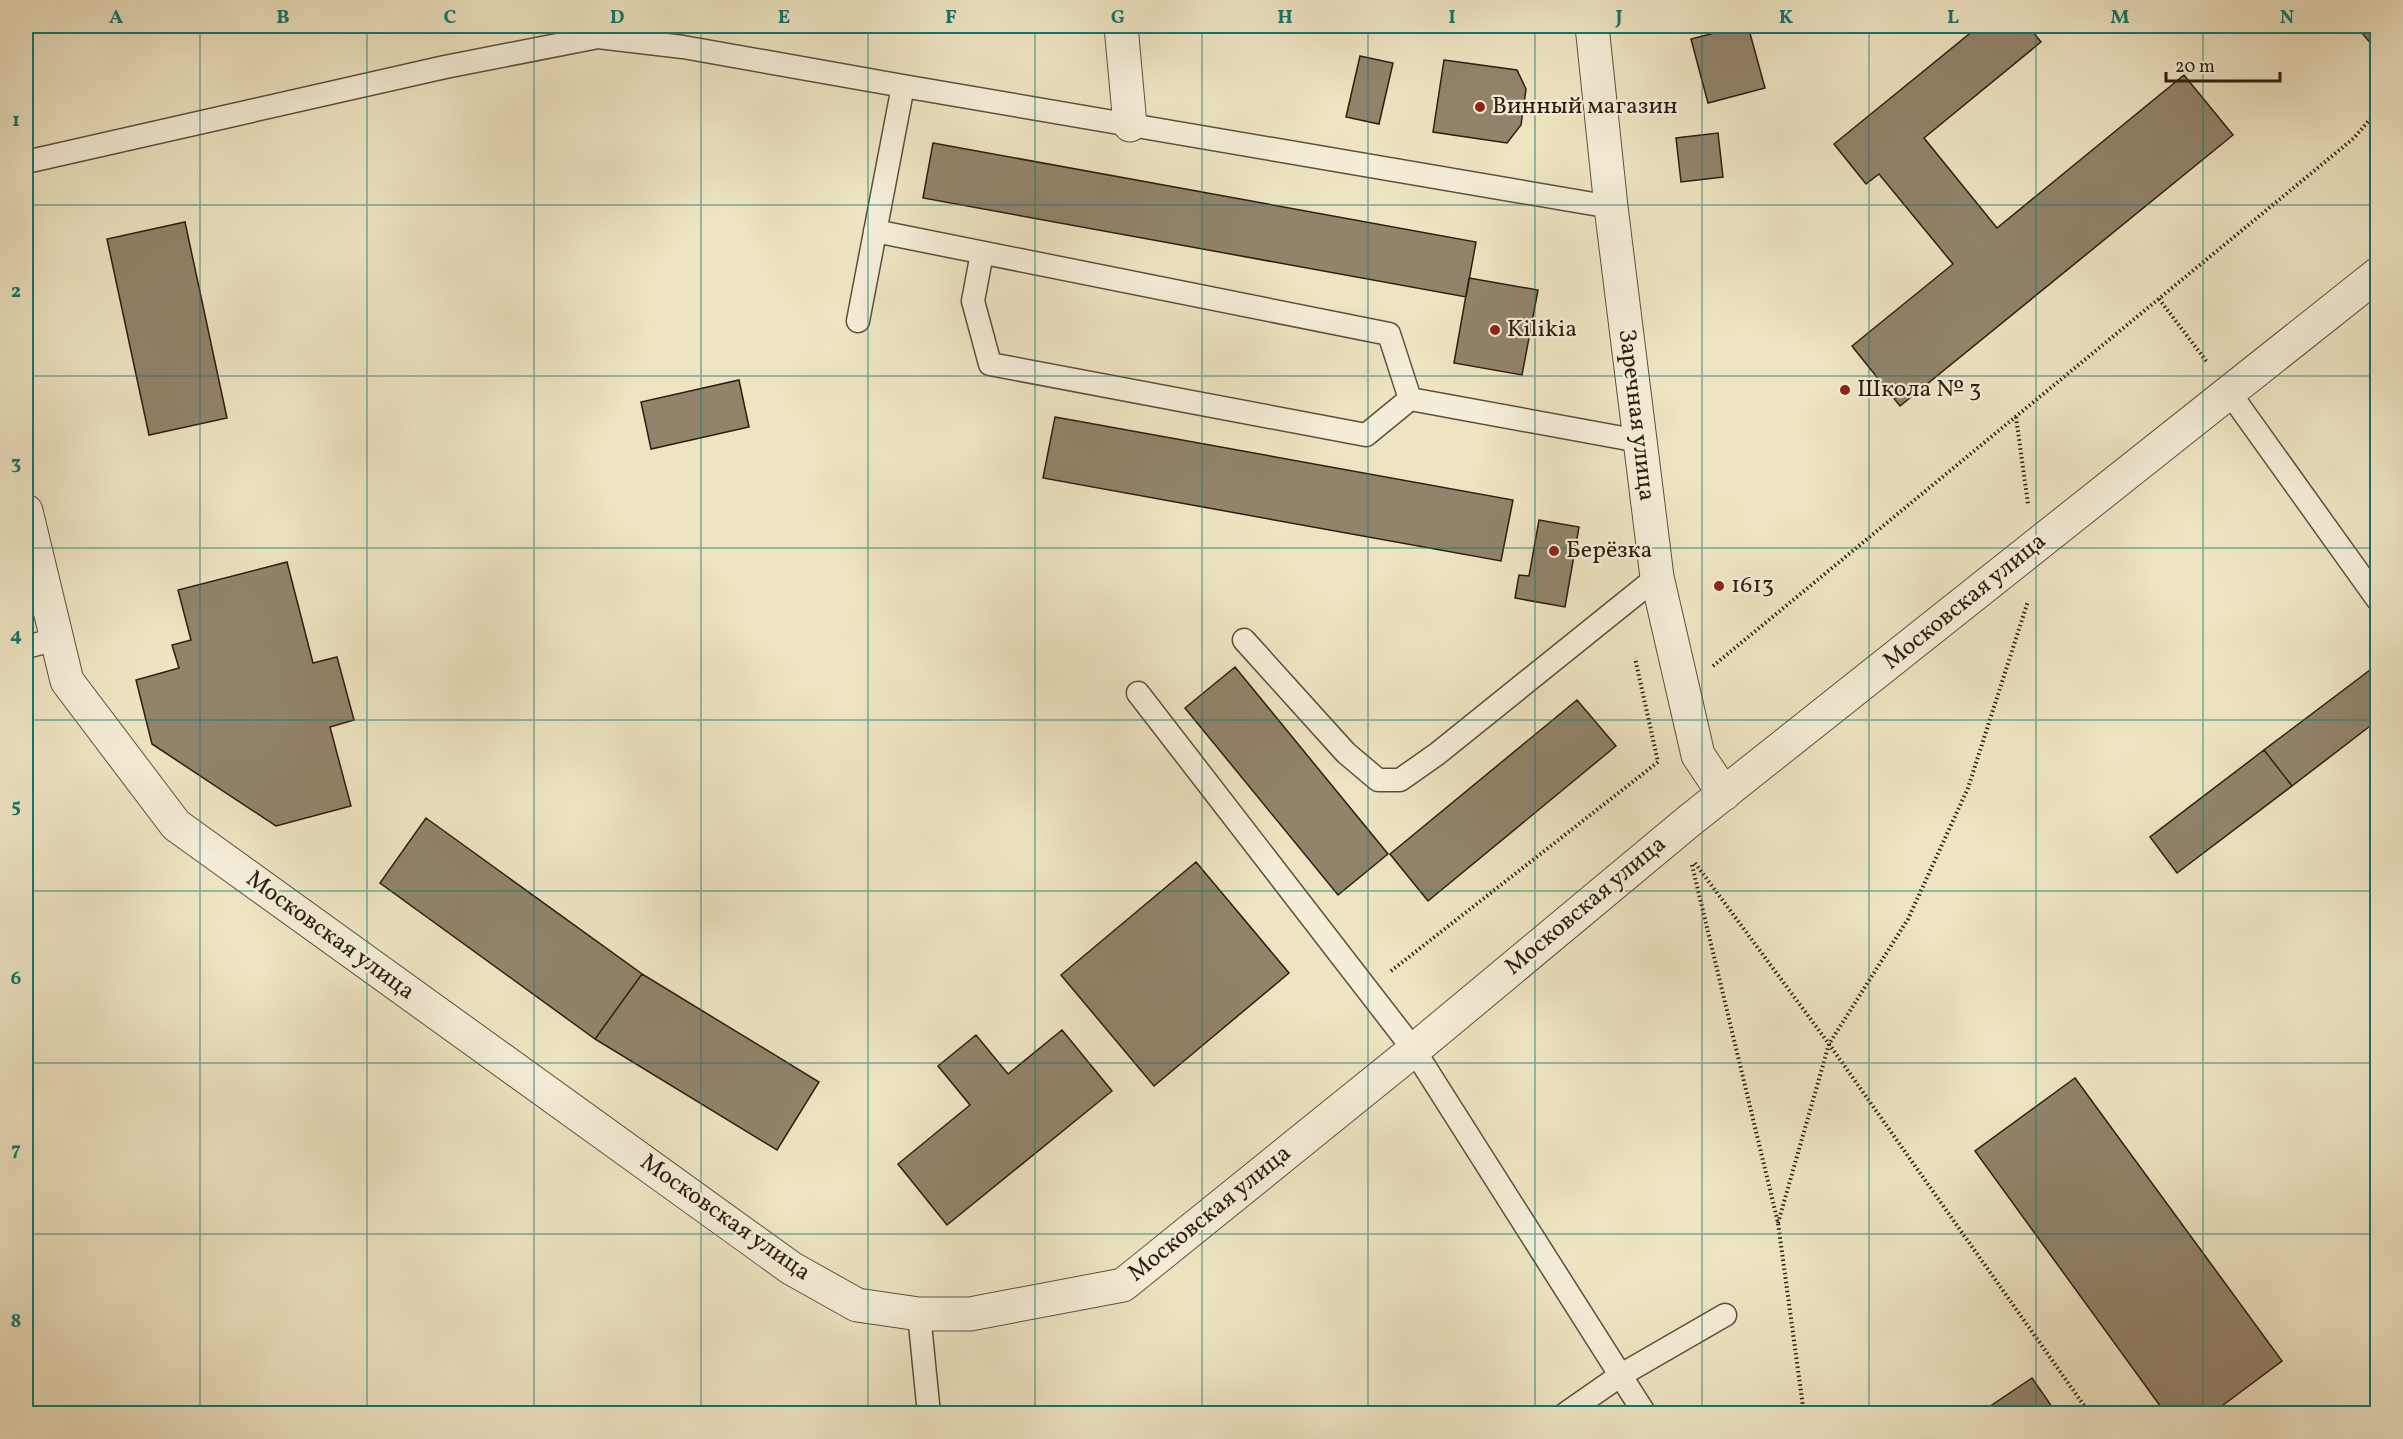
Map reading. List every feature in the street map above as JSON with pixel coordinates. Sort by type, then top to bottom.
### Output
[{"type":"street","points":[[1122,26],[1130,124]]},
{"type":"street","name":"Заречная улица","points":[[1592,26],[1611,207],[1657,577],[1698,755],[1724,794]]},
{"type":"street","name":"Московская улица","points":[[26,511],[67,681],[176,825],[791,1268],[857,1305],[919,1314],[970,1314],[1123,1285],[1414,1050],[1724,794],[2378,274]]},
{"type":"lane","points":[[26,162],[445,67],[598,37],[683,47],[1611,207]]},
{"type":"lane","points":[[858,321],[903,86]]},
{"type":"lane","points":[[875,231],[1389,334],[1410,399]]},
{"type":"lane","points":[[982,253],[973,301],[990,364],[1366,435],[1410,399],[1639,441]]},
{"type":"lane","points":[[2229,392],[2378,600]]},
{"type":"lane","points":[[1244,640],[1346,753],[1377,780],[1400,780],[1437,754],[1657,577]]},
{"type":"lane","points":[[26,648],[57,639]]},
{"type":"lane","points":[[1138,693],[1414,1050],[1645,1413]]},
{"type":"lane","points":[[919,1314],[929,1413]]},
{"type":"lane","points":[[1565,1413],[1621,1375],[1725,1316]]},
{"type":"path","points":[[1682,691],[2354,138],[2378,110]]},
{"type":"path","points":[[2159,299],[2229,392]]},
{"type":"path","points":[[2016,417],[2028,504]]},
{"type":"path","points":[[1778,1223],[1828,1044],[1908,919],[1968,788],[2029,597]]},
{"type":"path","points":[[1366,989],[1658,762],[1624,604]]},
{"type":"path","points":[[1804,1413],[1778,1223],[1689,855],[1828,1044],[2090,1413]]},
{"type":"building","points":[[1748,26],[1765,88],[1708,103],[1691,39]]},
{"type":"building","points":[[1979,26],[2028,26],[2041,42],[1924,138],[1997,228],[2184,75],[2233,135],[1900,406],[1852,346],[1953,264],[1879,174],[1866,184],[1834,144]]},
{"type":"building","points":[[2356,26],[2378,26],[2378,52]]},
{"type":"building","points":[[1360,56],[1393,63],[1379,124],[1346,117]]},
{"type":"building","name":"Винный магазин","points":[[1444,60],[1517,70],[1526,89],[1521,125],[1507,143],[1433,132]]},
{"type":"building","points":[[1718,133],[1723,177],[1681,182],[1676,138]]},
{"type":"building","points":[[933,143],[1476,242],[1466,297],[923,198]]},
{"type":"building","points":[[185,222],[227,418],[149,435],[107,239]]},
{"type":"building","name":"Kilikia","points":[[1469,278],[1538,290],[1522,375],[1454,363]]},
{"type":"building","points":[[739,380],[749,427],[651,449],[641,402]]},
{"type":"building","points":[[1055,417],[1513,500],[1501,561],[1043,478]]},
{"type":"building","name":"Берёзка","points":[[1539,520],[1579,527],[1565,607],[1515,598],[1519,575],[1529,576]]},
{"type":"building","points":[[287,562],[313,663],[337,657],[354,720],[330,727],[351,806],[276,826],[152,744],[136,680],[179,668],[172,645],[191,640],[178,590]]},
{"type":"building","points":[[2378,664],[2378,720],[2292,786],[2264,750]]},
{"type":"building","points":[[1235,667],[1388,854],[1338,895],[1185,708]]},
{"type":"building","points":[[1577,700],[1616,746],[1428,901],[1390,854]]},
{"type":"building","points":[[2264,750],[2292,786],[2177,873],[2150,837]]},
{"type":"building","points":[[426,818],[642,974],[595,1039],[380,883]]},
{"type":"building","points":[[1196,862],[1289,973],[1154,1086],[1061,975]]},
{"type":"building","points":[[642,974],[819,1082],[777,1150],[595,1039]]},
{"type":"building","points":[[1062,1030],[1112,1091],[947,1225],[898,1164],[970,1105],[938,1066],[976,1035],[1008,1074]]},
{"type":"building","points":[[2075,1078],[2282,1361],[2211,1414],[2166,1414],[1975,1151]]},
{"type":"building","points":[[2032,1378],[2057,1414],[1993,1414],[1989,1407]]},
{"type":"place","name":"Винный магазин","points":[[1480,107]]},
{"type":"place","name":"Kilikia","points":[[1495,330]]},
{"type":"place","name":"Школа № 3","points":[[1845,390]]},
{"type":"place","name":"Берёзка","points":[[1554,551]]},
{"type":"place","name":"1613","points":[[1719,586]]}]
